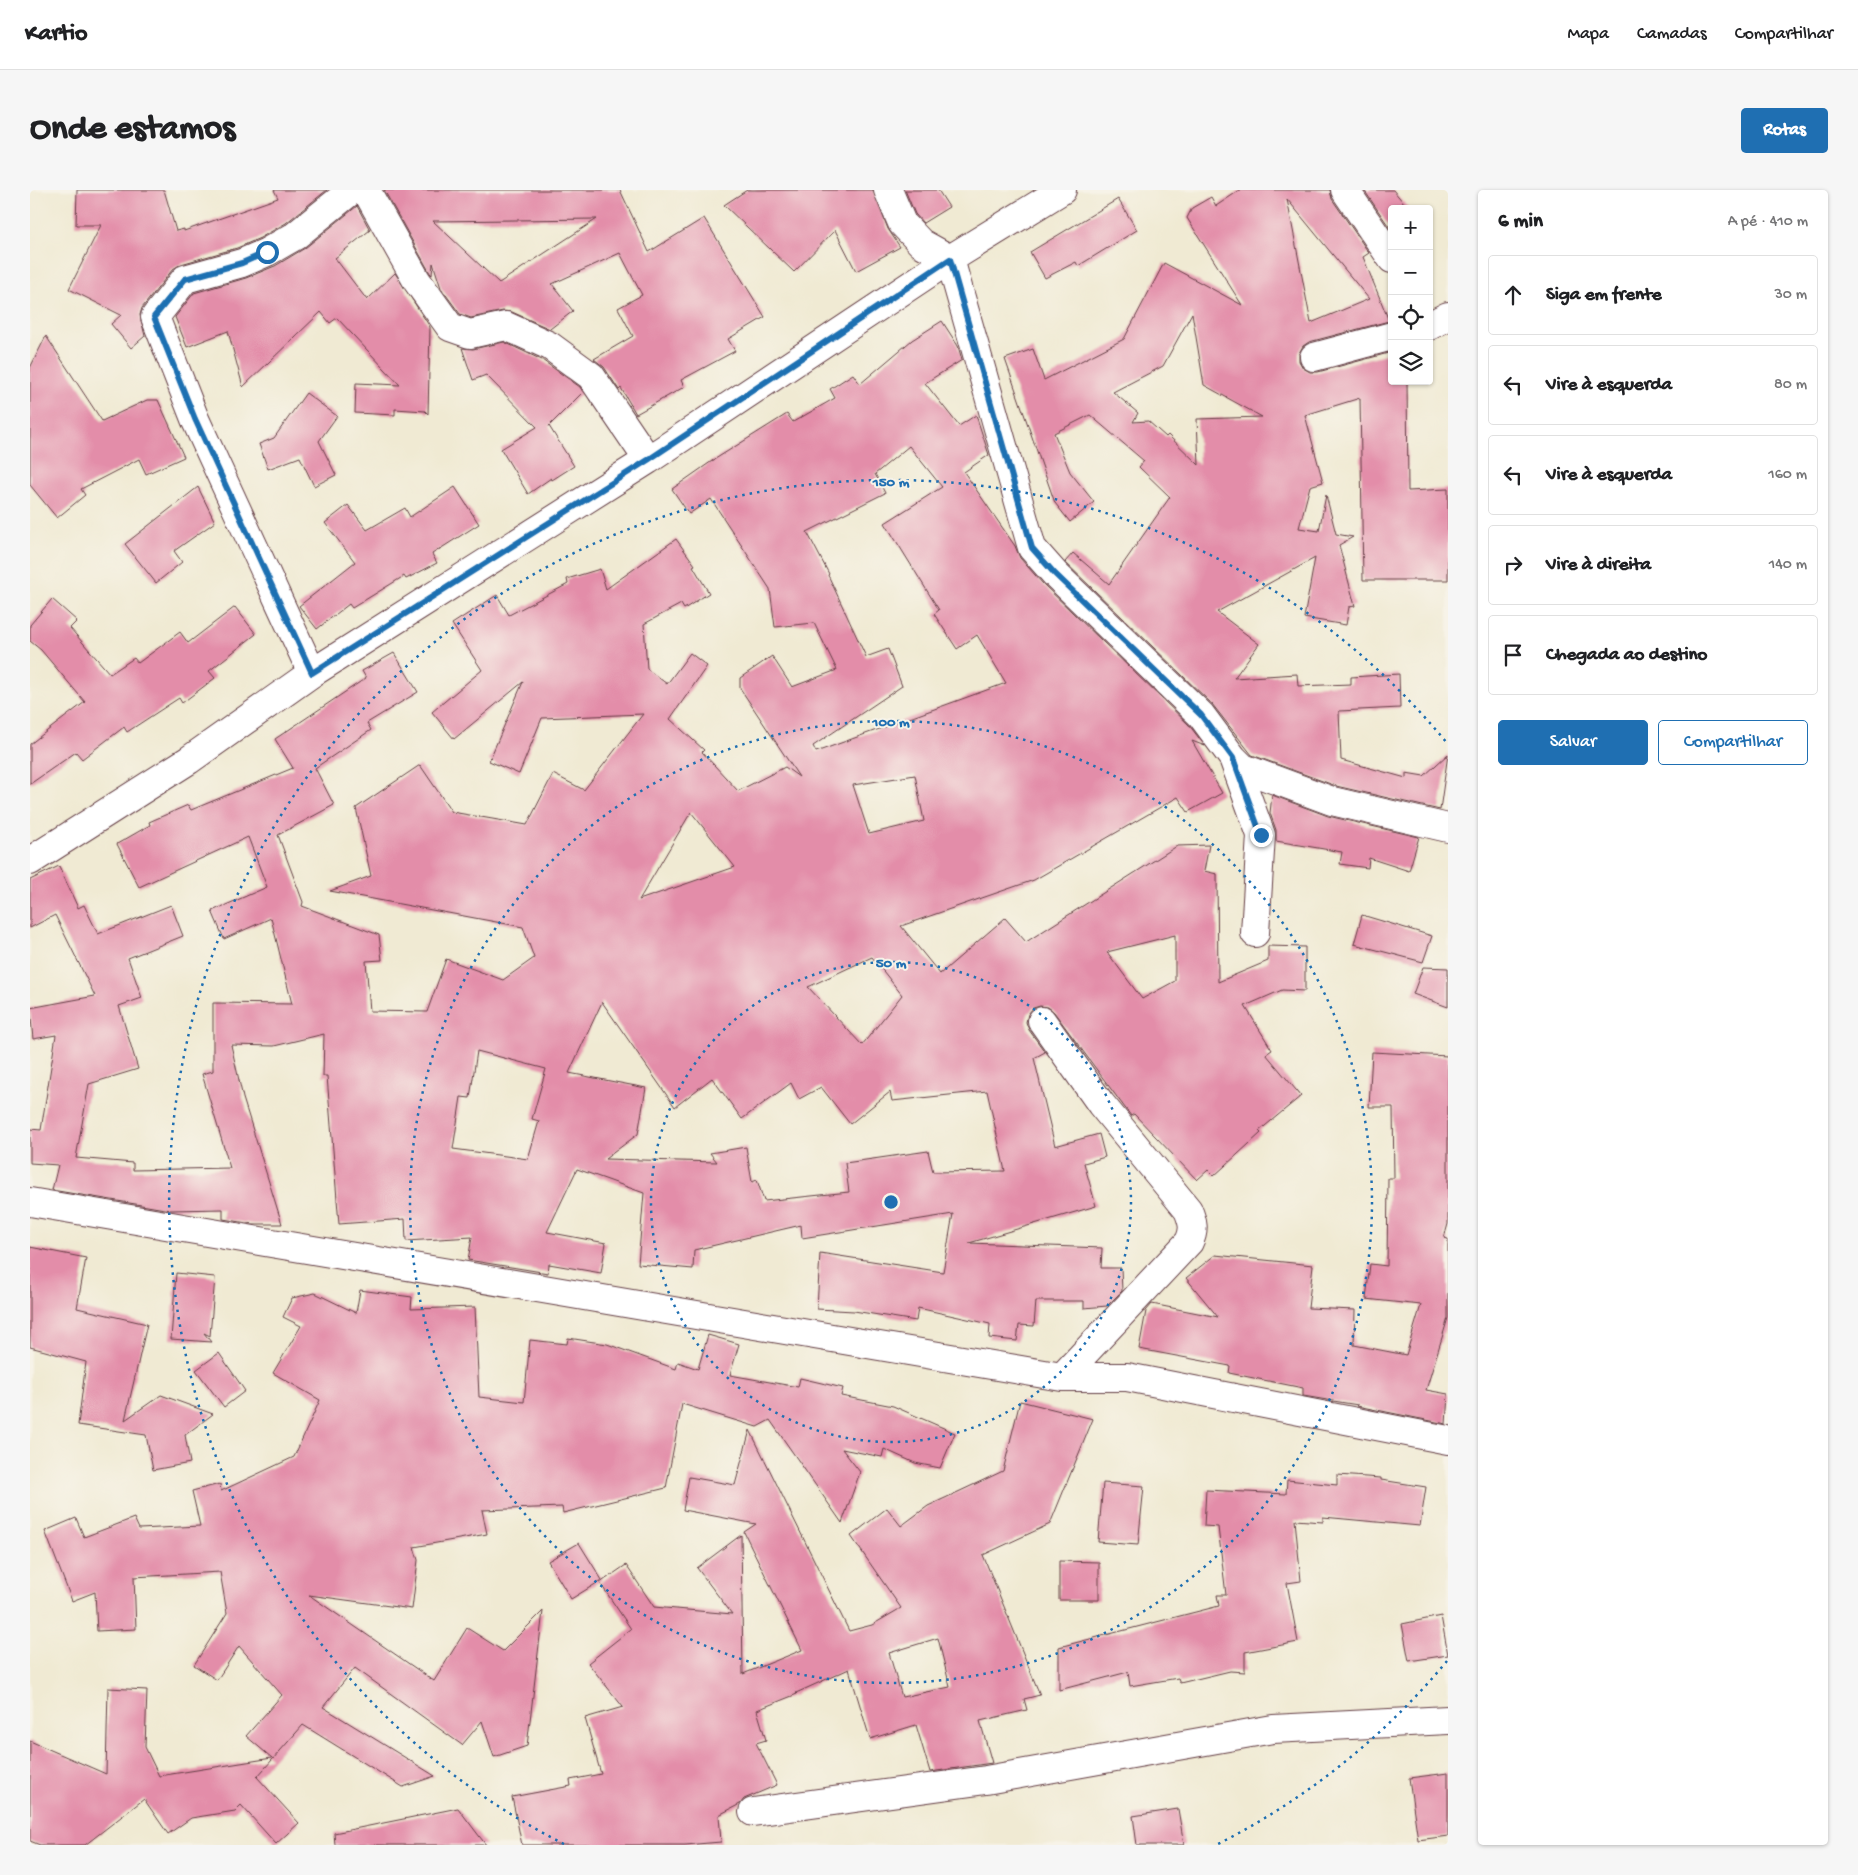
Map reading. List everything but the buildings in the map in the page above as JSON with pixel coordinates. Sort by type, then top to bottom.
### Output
[{"type":"street","points":[[312,673],[195,419],[154,317],[185,279],[242,263],[267,252],[294,236],[352,190]]},
{"type":"street","points":[[366,190],[417,281],[450,327],[470,334],[506,326],[550,346],[591,376],[648,460]]},
{"type":"street","points":[[888,190],[902,223],[921,243],[950,259],[1032,548],[1055,574],[1201,715],[1233,758],[1243,768],[1332,801],[1448,828]]},
{"type":"street","points":[[30,861],[190,760],[312,673],[648,460],[950,259],[1062,190]]},
{"type":"street","points":[[1345,190],[1388,253]]},
{"type":"street","points":[[1314,357],[1388,337]]},
{"type":"street","points":[[1233,758],[1261,835],[1255,933]]},
{"type":"street","points":[[1042,1021],[1101,1104],[1188,1210],[1193,1222],[1194,1232],[1189,1242],[1062,1377]]},
{"type":"street","points":[[30,1202],[1062,1377],[1127,1377],[1448,1440]]},
{"type":"street","points":[[753,1812],[986,1780],[1273,1729],[1448,1720]]},
{"type":"route","points":[[267,252],[242,263],[185,279],[154,317],[195,419],[312,673],[648,460],[950,259],[1032,548],[1055,574],[1201,715],[1221,739],[1233,758],[1261,835]]}]
